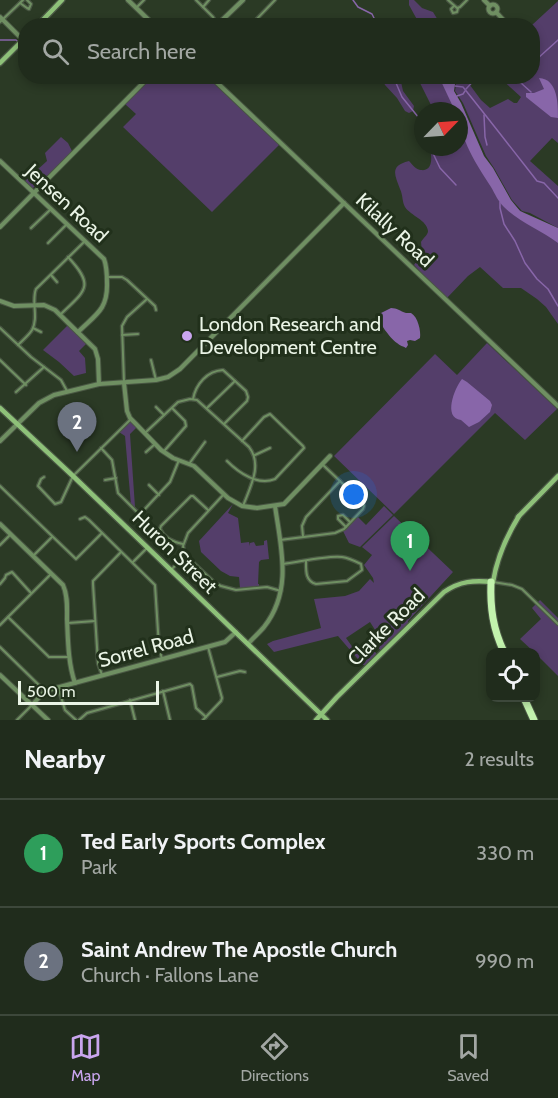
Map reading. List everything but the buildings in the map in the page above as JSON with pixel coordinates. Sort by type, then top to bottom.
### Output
[{"type":"highway","points":[[492,582],[494,613],[503,648]]},
{"type":"highway","points":[[526,702],[534,720]]},
{"type":"main road","points":[[45,18],[62,0]]},
{"type":"main road","points":[[0,63],[18,44]]},
{"type":"main road","name":"Huron Street","points":[[0,408],[328,720]]},
{"type":"main road","points":[[492,582],[503,546],[519,516],[558,476]]},
{"type":"main road","name":"Clarke Road","points":[[315,720],[444,592],[470,580],[492,582]]},
{"type":"main road","points":[[310,705],[314,711],[315,720]]},
{"type":"main road","points":[[327,708],[328,720]]},
{"type":"street","points":[[18,33],[1,20],[20,3],[25,0],[31,4],[29,9],[20,3]]},
{"type":"street","points":[[128,0],[147,18]]},
{"type":"street","points":[[136,8],[144,0]]},
{"type":"street","points":[[196,0],[214,18]]},
{"type":"street","points":[[203,7],[209,0]]},
{"type":"street","points":[[224,18],[243,0]]},
{"type":"street","points":[[258,18],[275,0]]},
{"type":"street","points":[[448,0],[456,7],[467,0]]},
{"type":"street","points":[[484,0],[490,6],[495,6],[501,0]]},
{"type":"street","points":[[490,6],[489,12],[492,14],[496,12]]},
{"type":"street","points":[[495,6],[496,12],[502,18]]},
{"type":"street","points":[[0,227],[142,84]]},
{"type":"street","name":"Kilally Road","points":[[218,84],[558,406]]},
{"type":"street","name":"Jensen Road","points":[[0,161],[104,259],[107,277]]},
{"type":"street","points":[[0,441],[39,403],[54,394],[99,384],[156,380],[168,377],[180,369],[344,203]]},
{"type":"street","points":[[32,228],[51,209]]},
{"type":"street","points":[[48,243],[67,224]]},
{"type":"street","points":[[18,345],[33,328],[36,289],[84,241]]},
{"type":"street","points":[[60,315],[80,296],[84,287],[82,272],[69,257]]},
{"type":"street","points":[[51,275],[57,282]]},
{"type":"street","points":[[78,332],[104,305],[107,294],[107,277],[122,277],[155,306],[156,310]]},
{"type":"street","points":[[147,299],[124,322],[122,336],[125,404],[131,419],[163,452],[200,471],[234,502],[257,508],[284,504],[330,456]]},
{"type":"street","points":[[0,301],[14,306],[49,306],[60,315],[95,349],[99,384]]},
{"type":"street","points":[[0,328],[31,357],[61,380],[67,391]]},
{"type":"street","points":[[33,328],[41,332]]},
{"type":"street","points":[[122,336],[138,334]]},
{"type":"street","points":[[0,360],[26,385]]},
{"type":"street","points":[[151,360],[156,380]]},
{"type":"street","points":[[16,393],[44,367]]},
{"type":"street","points":[[193,399],[195,389],[211,372],[223,370],[246,391],[248,397],[247,401],[224,424]]},
{"type":"street","points":[[207,408],[235,381]]},
{"type":"street","points":[[145,433],[178,402],[183,399],[197,400],[255,456],[253,478],[243,506]]},
{"type":"street","points":[[156,407],[164,415]]},
{"type":"street","points":[[163,452],[186,426],[185,421],[172,408]]},
{"type":"street","points":[[227,461],[239,473],[266,482],[275,479],[304,448],[270,414],[264,417],[242,441]]},
{"type":"street","points":[[44,477],[38,486],[55,504],[63,500],[73,476],[131,419]]},
{"type":"street","points":[[189,464],[205,442]]},
{"type":"street","points":[[146,452],[155,444]]},
{"type":"street","points":[[101,448],[112,460],[118,493],[137,512],[143,512],[170,482],[178,460]]},
{"type":"street","points":[[255,456],[270,448]]},
{"type":"street","points":[[280,540],[335,533],[346,527],[364,506],[322,465]]},
{"type":"street","points":[[105,480],[116,478]]},
{"type":"street","points":[[303,537],[302,526],[306,517],[340,481]]},
{"type":"street","points":[[149,485],[159,495]]},
{"type":"street","points":[[0,486],[76,559],[102,533]]},
{"type":"street","points":[[224,494],[188,533],[183,544],[185,555],[214,583],[221,586],[236,590],[267,587],[281,591]]},
{"type":"street","points":[[183,544],[172,542],[160,531],[162,526],[191,495],[208,510]]},
{"type":"street","points":[[248,644],[276,608],[281,591],[283,564],[275,506]]},
{"type":"street","points":[[346,527],[338,516],[342,515],[350,522]]},
{"type":"street","points":[[80,519],[89,519],[154,585],[162,658]]},
{"type":"street","points":[[0,524],[65,588],[69,657],[75,683]]},
{"type":"street","points":[[0,545],[11,534]]},
{"type":"street","points":[[33,556],[52,537]]},
{"type":"street","points":[[132,562],[148,547]]},
{"type":"street","points":[[102,675],[98,663],[93,581],[122,552]]},
{"type":"street","points":[[171,570],[185,555]]},
{"type":"street","points":[[283,564],[333,557],[345,557],[361,564],[362,570],[347,581],[316,584],[311,583],[308,579],[306,561]]},
{"type":"street","points":[[0,584],[6,578],[6,574],[12,572],[32,593]]},
{"type":"street","points":[[0,625],[51,573]]},
{"type":"street","points":[[492,582],[522,589],[558,624]]},
{"type":"street","points":[[8,617],[49,657],[69,657]]},
{"type":"street","points":[[68,623],[95,621]]},
{"type":"street","name":"Sorrel Road","points":[[45,691],[225,642],[236,632]]},
{"type":"street","points":[[0,647],[45,691],[17,720]]},
{"type":"street","points":[[203,720],[222,698],[208,647]]},
{"type":"street","points":[[217,677],[240,671],[245,672]]},
{"type":"street","points":[[0,675],[48,720]]},
{"type":"street","points":[[58,687],[65,710],[77,720],[87,713],[190,684],[196,708],[206,717]]},
{"type":"street","points":[[163,691],[170,720]]},
{"type":"street","points":[[130,700],[135,720]]},
{"type":"shaded area","points":[[409,0],[414,0],[422,8],[433,12],[437,18],[416,18],[409,5]]},
{"type":"shaded area","points":[[558,1],[558,143],[552,138],[530,161],[558,186],[558,228],[522,211],[512,200],[486,156],[468,115],[468,102],[462,102],[455,91],[456,84],[469,84],[490,108],[508,99],[517,103],[521,97],[507,84],[540,84],[540,18]]},
{"type":"shaded area","points":[[540,78],[550,83],[556,93],[558,118],[551,117],[526,97],[526,93],[544,89]]},
{"type":"shaded area","points":[[146,84],[214,84],[279,145],[212,212],[123,127],[136,114],[125,104]]},
{"type":"shaded area","points":[[384,84],[402,84],[403,91],[414,106],[413,111],[409,113],[405,111]]},
{"type":"shaded area","points":[[420,84],[443,84],[452,102],[430,102]]},
{"type":"shaded area","points":[[442,84],[455,84],[454,91],[460,102],[451,102]]},
{"type":"shaded area","points":[[468,119],[484,156],[511,200],[520,211],[558,228],[558,243],[504,207],[470,151]]},
{"type":"shaded area","points":[[468,136],[494,189],[558,242],[558,324],[537,299],[521,288],[503,288],[480,267],[446,299],[414,265],[422,253],[421,242],[428,231],[425,224],[405,207],[395,172],[398,166],[409,161],[421,170],[428,168],[431,156],[468,156]]},
{"type":"shaded area","points":[[61,137],[68,143],[73,153],[56,171],[44,177],[32,189],[25,181],[47,161],[45,153]]},
{"type":"shaded area","points":[[391,308],[411,313],[417,321],[420,338],[407,341],[406,348],[391,338],[378,318],[377,315]]},
{"type":"shaded area","points":[[69,324],[87,343],[79,351],[85,358],[86,373],[74,376],[43,350]]},
{"type":"shaded area","points":[[487,343],[557,409],[525,440],[495,413],[394,514],[334,456],[435,354],[457,375]]},
{"type":"shaded area","points":[[462,379],[492,405],[490,412],[469,427],[452,414],[451,409],[453,396]]},
{"type":"shaded area","points":[[130,421],[137,427],[130,434],[135,507],[140,511],[131,505],[125,436],[119,432]]},
{"type":"shaded area","points":[[233,504],[228,513],[238,518],[241,543],[249,542],[250,546],[250,543],[254,542],[256,546],[264,545],[264,541],[267,540],[269,559],[259,562],[259,586],[240,588],[239,577],[230,576],[221,571],[201,552],[199,541]]},
{"type":"shaded area","points":[[384,506],[393,515],[360,547],[349,543],[343,531],[357,516],[366,525]]},
{"type":"shaded area","points":[[394,516],[453,572],[408,621],[408,624],[381,651],[373,641],[379,636],[370,622],[346,638],[356,652],[368,644],[376,653],[376,656],[366,665],[363,665],[338,636],[274,652],[267,644],[321,628],[314,599],[345,596],[359,591],[370,579],[374,583],[364,565],[372,555],[362,547]]},
{"type":"shaded area","points":[[540,600],[558,618],[558,676],[540,658],[540,648],[530,648],[520,639],[541,619],[532,608]]},
{"type":"waterway","points":[[353,0],[358,7],[372,14],[374,18]]},
{"type":"waterway","points":[[0,40],[18,42]]},
{"type":"waterway","points":[[540,56],[558,40]]},
{"type":"waterway","points":[[396,84],[402,97],[414,112]]},
{"type":"waterway","points":[[466,89],[471,84]]},
{"type":"waterway","points":[[522,84],[531,92]]},
{"type":"waterway","points":[[455,86],[463,87],[537,181],[544,183],[558,198]]},
{"type":"waterway","points":[[457,96],[465,91]]},
{"type":"waterway","points":[[484,115],[487,145]]},
{"type":"waterway","points":[[434,156],[440,168],[456,185]]},
{"type":"waterway","points":[[500,202],[504,224],[525,263],[548,289],[558,306]]},
{"type":"place","name":"London Research and Development Centre","points":[[187,336]]},
{"type":"place","name":"Saint Andrew The Apostle Church","points":[[77,452]]},
{"type":"place","name":"Ted Early Sports Complex","points":[[410,571]]}]
